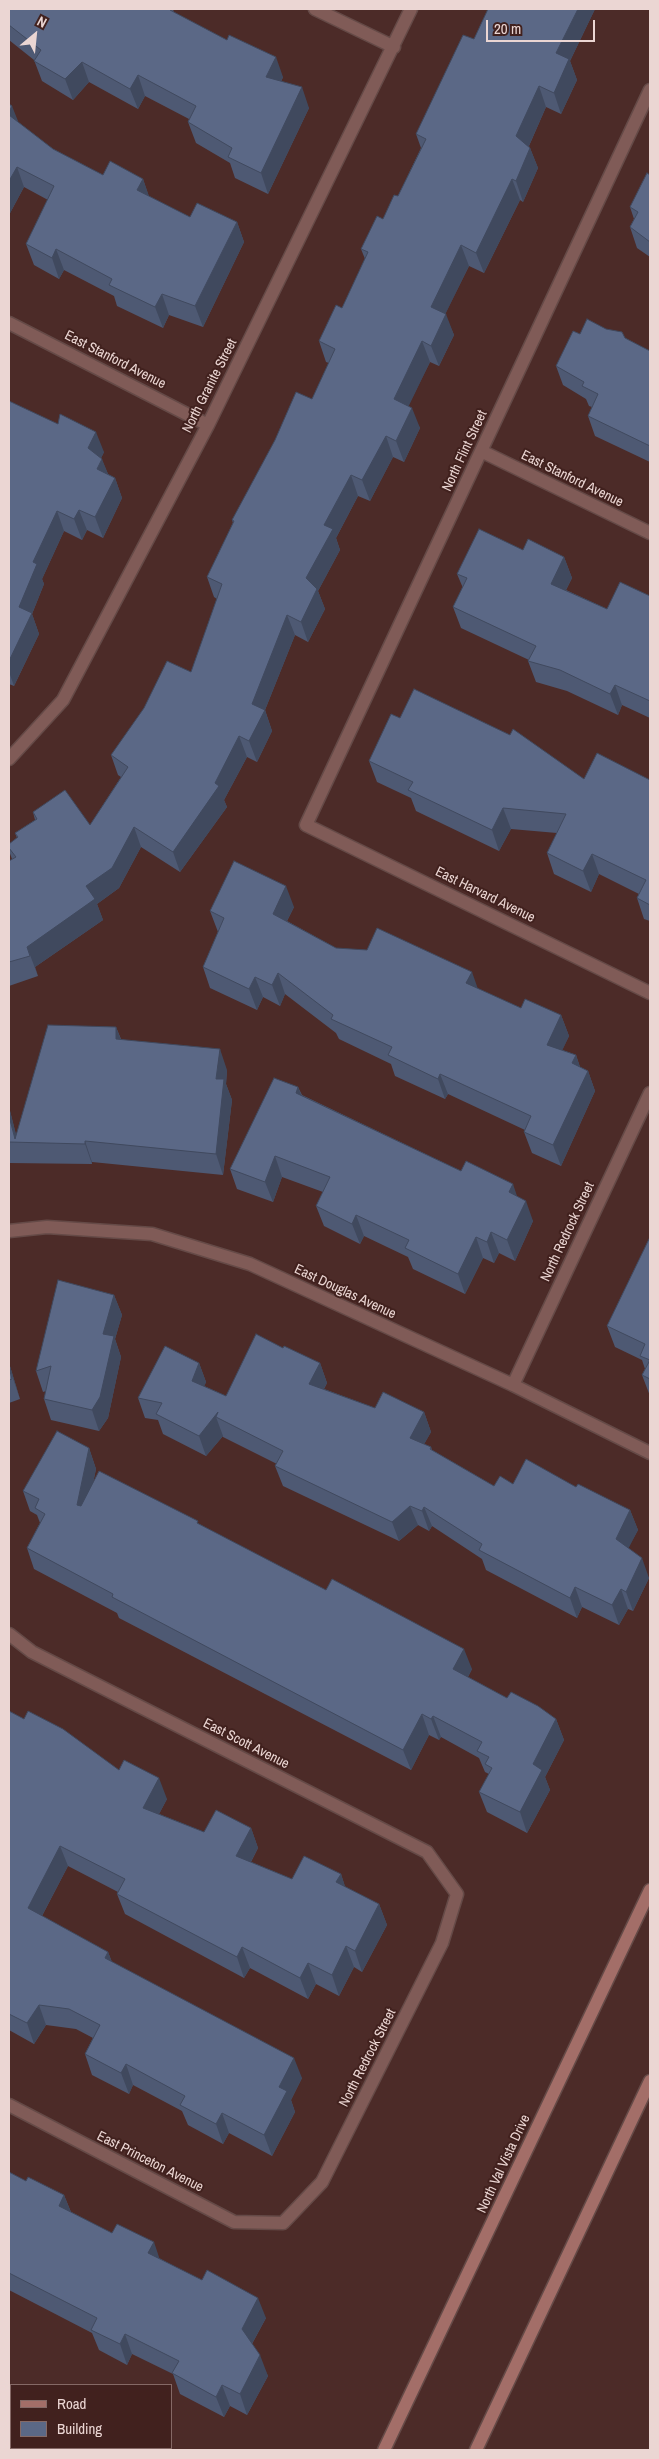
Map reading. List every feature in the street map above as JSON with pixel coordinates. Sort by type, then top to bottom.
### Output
[{"type":"main road","name":"North Val Vista Drive","points":[[384,2450],[650,1890]]},
{"type":"main road","points":[[476,2450],[650,2081]]},
{"type":"street","points":[[315,9],[394,47]]},
{"type":"street","name":"North Granite Street","points":[[9,759],[63,700],[208,425],[411,9]]},
{"type":"street","name":"North Flint Street","points":[[306,825],[650,90]]},
{"type":"street","name":"East Stanford Avenue","points":[[9,323],[208,425]]},
{"type":"street","name":"East Stanford Avenue","points":[[481,451],[650,533]]},
{"type":"street","name":"East Harvard Avenue","points":[[306,825],[650,993]]},
{"type":"street","name":"North Redrock Street","points":[[513,1385],[650,1093]]},
{"type":"street","name":"East Douglas Avenue","points":[[9,1231],[47,1227],[152,1234],[250,1264],[513,1385],[650,1453]]},
{"type":"street","name":"East Scott Avenue","points":[[9,1634],[32,1652],[427,1852],[456,1894]]},
{"type":"street","name":"North Redrock Street","points":[[283,2223],[322,2182],[442,1943],[456,1894]]},
{"type":"street","name":"East Princeton Avenue","points":[[9,2105],[234,2222],[283,2223]]},
{"type":"building","points":[[9,9],[171,9],[227,40],[229,35],[276,57],[266,77],[302,87],[261,173],[228,157],[232,148],[188,122],[196,106],[138,75],[130,89],[82,62],[65,79],[34,61],[41,50],[9,25]]},
{"type":"building","points":[[488,9],[578,9],[556,53],[569,59],[554,93],[539,86],[516,136],[530,148],[516,181],[512,179],[476,253],[461,245],[431,307],[446,314],[431,346],[422,341],[394,399],[412,408],[396,441],[386,436],[362,480],[351,475],[324,525],[333,529],[306,578],[317,589],[301,622],[287,615],[252,704],[265,710],[249,741],[239,736],[215,783],[219,786],[173,852],[134,827],[112,868],[86,886],[95,899],[27,947],[30,956],[9,962],[9,861],[16,857],[9,848],[9,844],[18,837],[15,833],[37,819],[33,812],[65,790],[90,825],[128,767],[111,755],[144,708],[167,661],[191,672],[222,584],[207,577],[234,521],[232,520],[275,440],[296,392],[312,399],[335,349],[319,341],[336,305],[342,308],[368,252],[361,249],[377,216],[383,219],[394,195],[398,196],[426,139],[416,134],[463,35],[474,39]]},
{"type":"building","points":[[9,115],[53,149],[103,175],[110,161],[143,179],[137,190],[190,217],[197,203],[237,222],[195,306],[162,294],[155,307],[109,285],[112,279],[56,249],[52,258],[26,244],[54,186],[17,167],[9,181]]},
{"type":"building","points":[[647,173],[650,175],[650,242],[630,227],[638,212],[630,207]]},
{"type":"building","points":[[587,319],[606,329],[622,332],[625,338],[650,351],[650,446],[588,416],[598,394],[582,386],[584,382],[556,366],[573,331],[580,334]]},
{"type":"building","points":[[9,401],[58,424],[60,414],[96,432],[88,448],[102,459],[97,469],[115,478],[95,517],[79,510],[74,519],[57,511],[33,562],[37,564],[19,607],[32,613],[9,661]]},
{"type":"building","points":[[479,529],[523,550],[528,539],[564,557],[551,584],[607,609],[620,582],[650,596],[650,701],[615,685],[610,694],[560,670],[528,661],[536,646],[453,607],[467,578],[457,574]]},
{"type":"building","points":[[414,689],[510,735],[513,729],[584,779],[597,753],[650,780],[650,905],[637,898],[646,880],[592,854],[583,871],[547,853],[566,814],[503,808],[492,830],[408,790],[413,782],[369,761],[391,714],[400,718]]},
{"type":"building","points":[[234,861],[286,886],[273,914],[336,948],[367,950],[377,928],[472,972],[466,983],[521,1008],[525,999],[561,1015],[547,1045],[576,1055],[572,1063],[588,1071],[553,1145],[524,1132],[531,1116],[440,1074],[438,1079],[388,1055],[392,1047],[331,1019],[333,1015],[278,973],[272,985],[255,977],[249,989],[203,967],[224,918],[210,911]]},
{"type":"building","points":[[48,1025],[116,1027],[116,1039],[220,1049],[216,1079],[224,1079],[216,1154],[85,1141],[85,1144],[9,1142],[9,1116],[15,1139]]},
{"type":"building","points":[[274,1078],[298,1087],[296,1093],[461,1171],[466,1161],[513,1184],[509,1192],[526,1201],[507,1240],[491,1232],[487,1242],[476,1237],[458,1274],[405,1248],[409,1240],[356,1215],[352,1224],[316,1206],[330,1177],[275,1156],[265,1182],[230,1169]]},
{"type":"building","points":[[650,1237],[650,1360],[640,1356],[645,1344],[607,1326]]},
{"type":"building","points":[[58,1280],[114,1295],[103,1334],[114,1336],[100,1397],[92,1410],[44,1399],[51,1366],[36,1371]]},
{"type":"building","points":[[256,1334],[283,1348],[284,1346],[320,1363],[309,1384],[375,1408],[383,1392],[424,1412],[410,1438],[431,1447],[430,1449],[494,1486],[500,1476],[513,1484],[526,1459],[576,1487],[578,1484],[630,1510],[616,1539],[642,1558],[626,1592],[621,1589],[612,1605],[575,1587],[570,1598],[479,1550],[482,1544],[424,1507],[422,1511],[410,1506],[392,1522],[275,1466],[283,1451],[216,1417],[218,1412],[199,1436],[156,1414],[162,1403],[138,1398],[165,1346],[199,1363],[192,1381],[226,1396]]},
{"type":"building","points":[[650,1360],[650,1379],[642,1375]]},
{"type":"building","points":[[9,1367],[12,1379],[9,1380]]},
{"type":"building","points":[[57,1431],[89,1448],[77,1505],[81,1506],[99,1471],[198,1521],[197,1523],[326,1590],[332,1579],[464,1649],[453,1669],[507,1698],[511,1692],[538,1706],[556,1719],[533,1764],[542,1770],[520,1812],[479,1792],[492,1768],[485,1764],[489,1757],[477,1751],[482,1742],[433,1716],[431,1719],[422,1714],[403,1750],[112,1597],[113,1594],[27,1548],[45,1514],[35,1508],[39,1499],[23,1491]]},
{"type":"building","points":[[9,1711],[24,1719],[28,1711],[63,1729],[119,1770],[124,1760],[159,1778],[143,1808],[204,1832],[216,1810],[251,1828],[236,1856],[292,1879],[304,1856],[341,1874],[336,1882],[379,1904],[355,1951],[346,1946],[332,1975],[308,1963],[300,1978],[242,1947],[237,1957],[117,1894],[125,1879],[60,1846],[28,1908],[108,1952],[105,1958],[294,2058],[279,2087],[287,2091],[264,2135],[222,2113],[216,2124],[180,2105],[185,2096],[126,2064],[121,2073],[85,2054],[100,2025],[69,2009],[39,2005],[27,2023],[9,2014]]},
{"type":"building","points":[[9,2172],[26,2181],[28,2177],[64,2195],[59,2206],[112,2233],[117,2224],[154,2242],[148,2253],[202,2280],[207,2270],[258,2298],[242,2329],[260,2355],[240,2394],[222,2385],[216,2397],[172,2373],[179,2361],[125,2334],[120,2344],[91,2330],[97,2318],[9,2273]]}]
